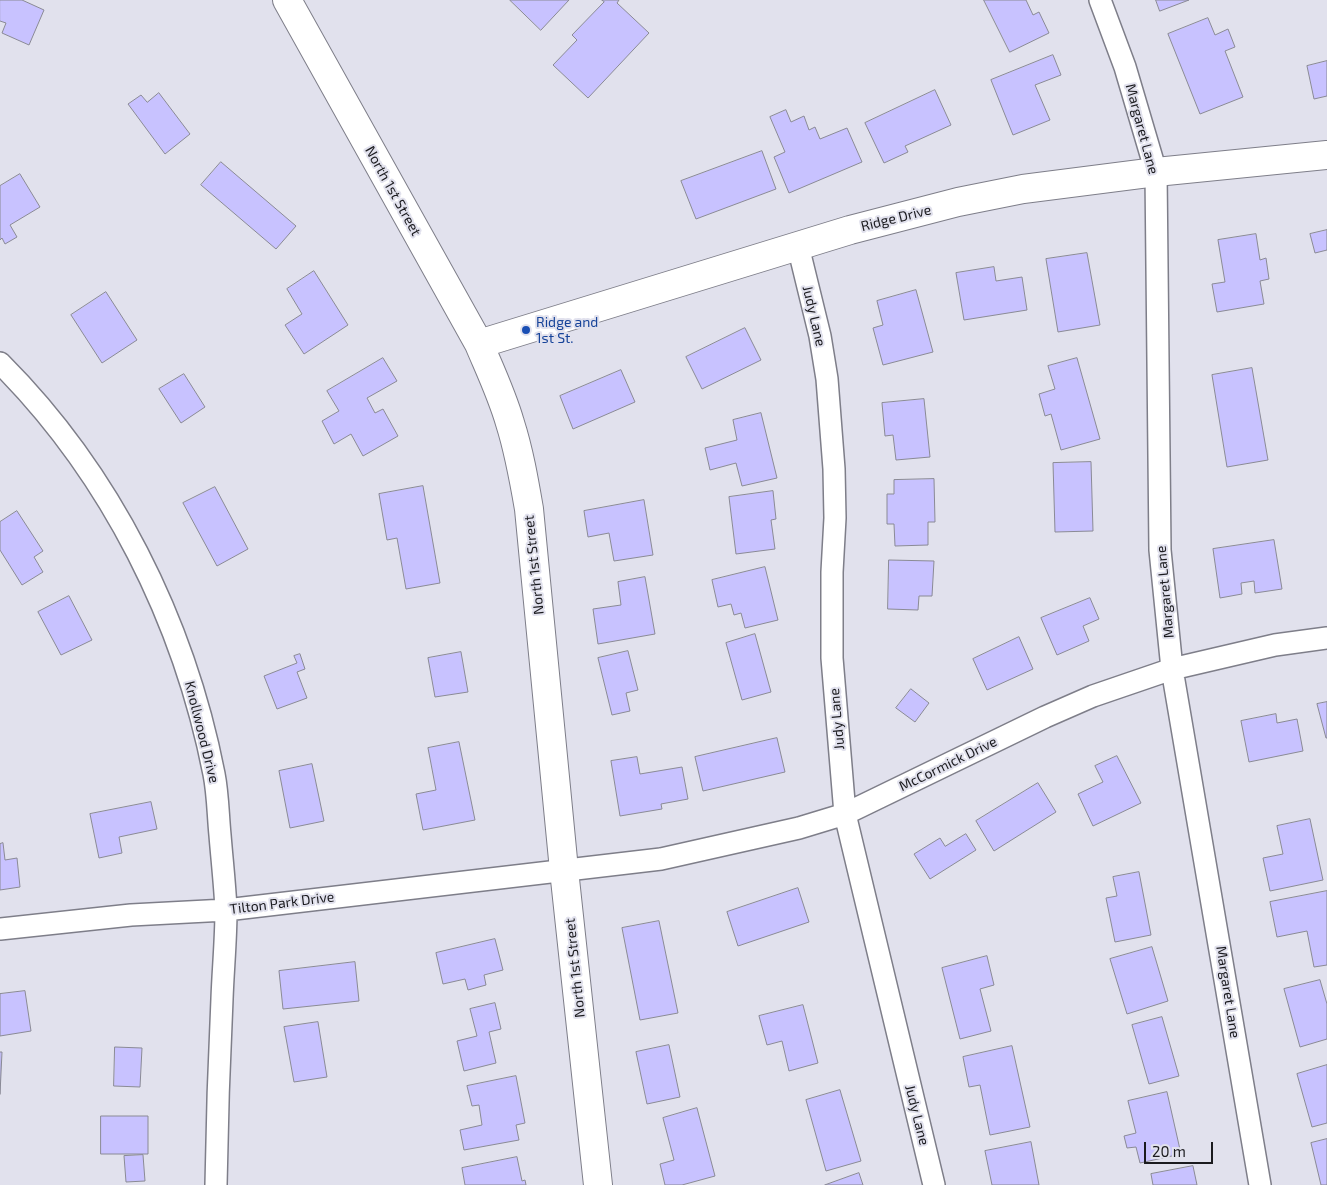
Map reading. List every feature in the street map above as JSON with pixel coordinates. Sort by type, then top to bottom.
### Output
[{"type":"street","name":"North 1st Street","points":[[287,0],[479,344],[498,386],[510,422],[529,509],[564,870],[598,1185]]},
{"type":"street","name":"Margaret Lane","points":[[1100,0],[1125,67],[1156,172],[1160,550],[1172,669],[1260,1185]]},
{"type":"street","name":"Ridge Drive","points":[[479,344],[751,259],[850,230],[958,202],[1023,189],[1156,172],[1327,155]]},
{"type":"street","name":"Judy Lane","points":[[798,246],[820,336],[829,406],[834,469],[832,658],[845,814],[934,1185]]},
{"type":"street","name":"Knollwood Drive","points":[[0,363],[64,436],[96,482],[134,545],[166,612],[194,691],[215,776],[226,910],[216,1185]]},
{"type":"street","name":"McCormick Drive","points":[[564,870],[596,868],[661,859],[799,828],[845,814],[1044,717],[1093,696],[1172,669],[1275,645],[1327,638]]},
{"type":"street","name":"Tilton Park Drive","points":[[0,928],[131,915],[226,910],[564,870]]},
{"type":"building","points":[[0,0],[22,0],[44,10],[29,45],[2,33],[6,23],[0,21]]},
{"type":"building","points":[[510,0],[569,0],[541,30]]},
{"type":"building","points":[[602,0],[619,0],[617,3],[649,33],[588,98],[553,65],[577,40],[572,35],[604,2]]},
{"type":"building","points":[[984,0],[1026,0],[1033,15],[1039,12],[1049,33],[1010,52]]},
{"type":"building","points":[[1156,0],[1189,0],[1160,11]]},
{"type":"building","points":[[1208,18],[1215,35],[1228,29],[1235,47],[1225,51],[1243,97],[1200,114],[1168,34]]},
{"type":"building","points":[[1053,55],[1061,75],[1035,85],[1050,120],[1013,135],[991,80]]},
{"type":"building","points":[[1327,61],[1327,96],[1314,99],[1307,66]]},
{"type":"building","points":[[935,90],[951,125],[905,146],[908,152],[884,163],[865,123]]},
{"type":"building","points":[[159,93],[190,134],[165,154],[128,104],[141,95],[147,102]]},
{"type":"building","points":[[786,110],[791,122],[804,116],[809,130],[815,127],[820,139],[847,128],[862,162],[789,193],[774,157],[785,152],[770,117]]},
{"type":"building","points":[[762,151],[776,189],[696,219],[681,181]]},
{"type":"building","points":[[221,162],[296,226],[276,249],[201,185]]},
{"type":"building","points":[[20,174],[40,207],[10,225],[17,237],[5,244],[2,238],[0,240],[0,186]]},
{"type":"building","points":[[1327,230],[1327,250],[1315,253],[1310,234]]},
{"type":"building","points":[[1256,234],[1260,260],[1266,258],[1269,279],[1260,281],[1264,304],[1217,312],[1212,284],[1225,282],[1218,240]]},
{"type":"building","points":[[1087,253],[1100,325],[1058,332],[1046,259]]},
{"type":"building","points":[[994,267],[996,281],[1022,277],[1027,310],[964,320],[956,273]]},
{"type":"building","points":[[314,271],[348,325],[304,354],[285,325],[302,314],[287,289]]},
{"type":"building","points":[[916,290],[933,352],[883,365],[873,328],[883,325],[877,301]]},
{"type":"building","points":[[106,292],[137,340],[102,363],[71,315]]},
{"type":"building","points":[[745,328],[761,360],[702,389],[686,357]]},
{"type":"building","points":[[383,358],[397,381],[367,398],[375,413],[383,409],[398,436],[363,456],[351,434],[334,444],[322,421],[339,411],[327,391]]},
{"type":"building","points":[[1077,358],[1100,439],[1061,450],[1051,414],[1045,416],[1039,394],[1055,389],[1048,366]]},
{"type":"building","points":[[1252,368],[1268,460],[1227,467],[1212,375]]},
{"type":"building","points":[[621,370],[635,402],[573,429],[560,396]]},
{"type":"building","points":[[184,374],[205,407],[181,423],[159,389]]},
{"type":"building","points":[[924,399],[930,457],[896,460],[893,435],[885,436],[882,403]]},
{"type":"building","points":[[761,413],[777,478],[742,486],[736,463],[710,470],[705,448],[737,440],[733,420]]},
{"type":"building","points":[[1091,462],[1093,531],[1055,532],[1053,463]]},
{"type":"building","points":[[934,479],[935,522],[928,522],[928,545],[895,546],[894,524],[887,524],[887,494],[894,494],[894,480]]},
{"type":"building","points":[[423,486],[440,583],[406,589],[397,538],[387,540],[379,494]]},
{"type":"building","points":[[215,487],[248,549],[217,566],[183,503]]},
{"type":"building","points":[[773,491],[776,519],[771,520],[775,549],[736,554],[729,497]]},
{"type":"building","points":[[644,500],[653,555],[614,561],[609,533],[588,537],[584,511]]},
{"type":"building","points":[[17,511],[43,551],[34,557],[43,572],[22,585],[0,550],[0,522]]},
{"type":"building","points":[[1274,540],[1282,589],[1255,593],[1254,581],[1241,583],[1242,594],[1220,598],[1213,549]]},
{"type":"building","points":[[889,560],[934,561],[932,596],[919,596],[918,610],[888,609]]},
{"type":"building","points":[[765,567],[778,620],[745,628],[741,613],[734,615],[731,604],[718,607],[712,580]]},
{"type":"building","points":[[645,577],[655,634],[598,644],[593,609],[621,605],[618,582]]},
{"type":"building","points":[[69,596],[92,640],[61,655],[38,612]]},
{"type":"building","points":[[1090,598],[1099,619],[1083,626],[1089,641],[1057,655],[1041,618]]},
{"type":"building","points":[[755,634],[771,692],[742,700],[726,643]]},
{"type":"building","points":[[1019,637],[1033,669],[987,690],[973,659]]},
{"type":"building","points":[[628,651],[638,690],[626,693],[630,711],[612,715],[598,658]]},
{"type":"building","points":[[461,652],[468,692],[435,697],[428,658]]},
{"type":"building","points":[[300,654],[305,669],[297,672],[307,698],[277,709],[264,676],[297,663],[294,656]]},
{"type":"building","points":[[911,689],[929,703],[915,722],[896,708]]},
{"type":"building","points":[[1327,702],[1327,738],[1326,738],[1317,704]]},
{"type":"building","points":[[1276,714],[1277,723],[1297,719],[1303,751],[1249,762],[1241,721]]},
{"type":"building","points":[[777,738],[785,772],[703,791],[695,757]]},
{"type":"building","points":[[459,742],[475,820],[423,830],[416,794],[436,790],[428,748]]},
{"type":"building","points":[[1117,756],[1141,803],[1093,826],[1078,794],[1103,782],[1095,766]]},
{"type":"building","points":[[637,757],[640,774],[682,767],[688,799],[661,804],[662,809],[620,816],[611,761]]},
{"type":"building","points":[[312,764],[324,821],[290,828],[279,771]]},
{"type":"building","points":[[1038,783],[1056,812],[994,851],[976,821]]},
{"type":"building","points":[[151,802],[157,829],[119,837],[122,853],[99,858],[90,814]]},
{"type":"building","points":[[1310,819],[1323,880],[1270,891],[1263,858],[1283,854],[1277,826]]},
{"type":"building","points":[[966,834],[976,850],[930,879],[914,854],[940,838],[945,846]]},
{"type":"building","points":[[3,843],[5,860],[17,858],[20,887],[0,890],[0,844]]},
{"type":"building","points":[[1139,872],[1151,935],[1115,942],[1106,898],[1117,896],[1113,877]]},
{"type":"building","points":[[798,888],[809,922],[738,946],[727,912]]},
{"type":"building","points":[[1327,891],[1327,965],[1314,967],[1307,931],[1277,937],[1270,902]]},
{"type":"building","points":[[659,921],[678,1013],[640,1020],[622,928]]},
{"type":"building","points":[[495,939],[503,970],[484,975],[486,985],[468,990],[465,979],[443,984],[436,953]]},
{"type":"building","points":[[1152,947],[1168,1001],[1127,1014],[1110,959]]},
{"type":"building","points":[[987,956],[994,985],[980,989],[991,1031],[960,1039],[942,968]]},
{"type":"building","points":[[355,962],[359,1001],[283,1009],[279,971]]},
{"type":"building","points":[[1320,980],[1327,1004],[1327,1039],[1300,1047],[1284,989]]},
{"type":"building","points":[[25,991],[31,1031],[0,1036],[0,994]]},
{"type":"building","points":[[495,1003],[501,1029],[489,1032],[496,1063],[464,1071],[457,1041],[477,1036],[470,1009]]},
{"type":"building","points":[[803,1005],[818,1063],[789,1071],[782,1041],[767,1045],[759,1016]]},
{"type":"building","points":[[1162,1017],[1179,1076],[1149,1084],[1132,1025]]},
{"type":"building","points":[[318,1022],[327,1077],[294,1082],[284,1027]]},
{"type":"building","points":[[669,1045],[680,1097],[647,1104],[636,1052]]},
{"type":"building","points":[[1012,1046],[1030,1127],[990,1135],[980,1085],[969,1087],[963,1057]]},
{"type":"building","points":[[115,1047],[142,1048],[140,1087],[114,1086]]},
{"type":"building","points":[[0,1052],[2,1052],[0,1094]]},
{"type":"building","points":[[1327,1065],[1327,1123],[1312,1127],[1297,1074]]},
{"type":"building","points":[[516,1076],[525,1123],[516,1125],[519,1140],[464,1150],[460,1130],[482,1125],[479,1105],[472,1106],[467,1086]]},
{"type":"building","points":[[840,1090],[861,1161],[826,1171],[806,1100]]},
{"type":"building","points":[[1167,1092],[1181,1154],[1140,1163],[1136,1147],[1127,1148],[1124,1136],[1136,1133],[1128,1101]]},
{"type":"building","points":[[697,1108],[715,1176],[682,1185],[665,1185],[660,1164],[674,1160],[663,1118]]},
{"type":"building","points":[[101,1116],[148,1116],[148,1154],[101,1154]]},
{"type":"building","points":[[1327,1139],[1327,1185],[1321,1185],[1311,1143]]},
{"type":"building","points":[[1031,1142],[1039,1185],[992,1185],[985,1151]]},
{"type":"building","points":[[143,1155],[145,1181],[126,1182],[124,1156]]},
{"type":"building","points":[[517,1157],[522,1181],[525,1180],[526,1185],[465,1185],[462,1168]]},
{"type":"building","points":[[1193,1166],[1197,1185],[1153,1185],[1151,1174]]},
{"type":"building","points":[[859,1173],[863,1185],[825,1185]]},
{"type":"place","name":"Ridge and 1st St.","points":[[526,330]]}]
